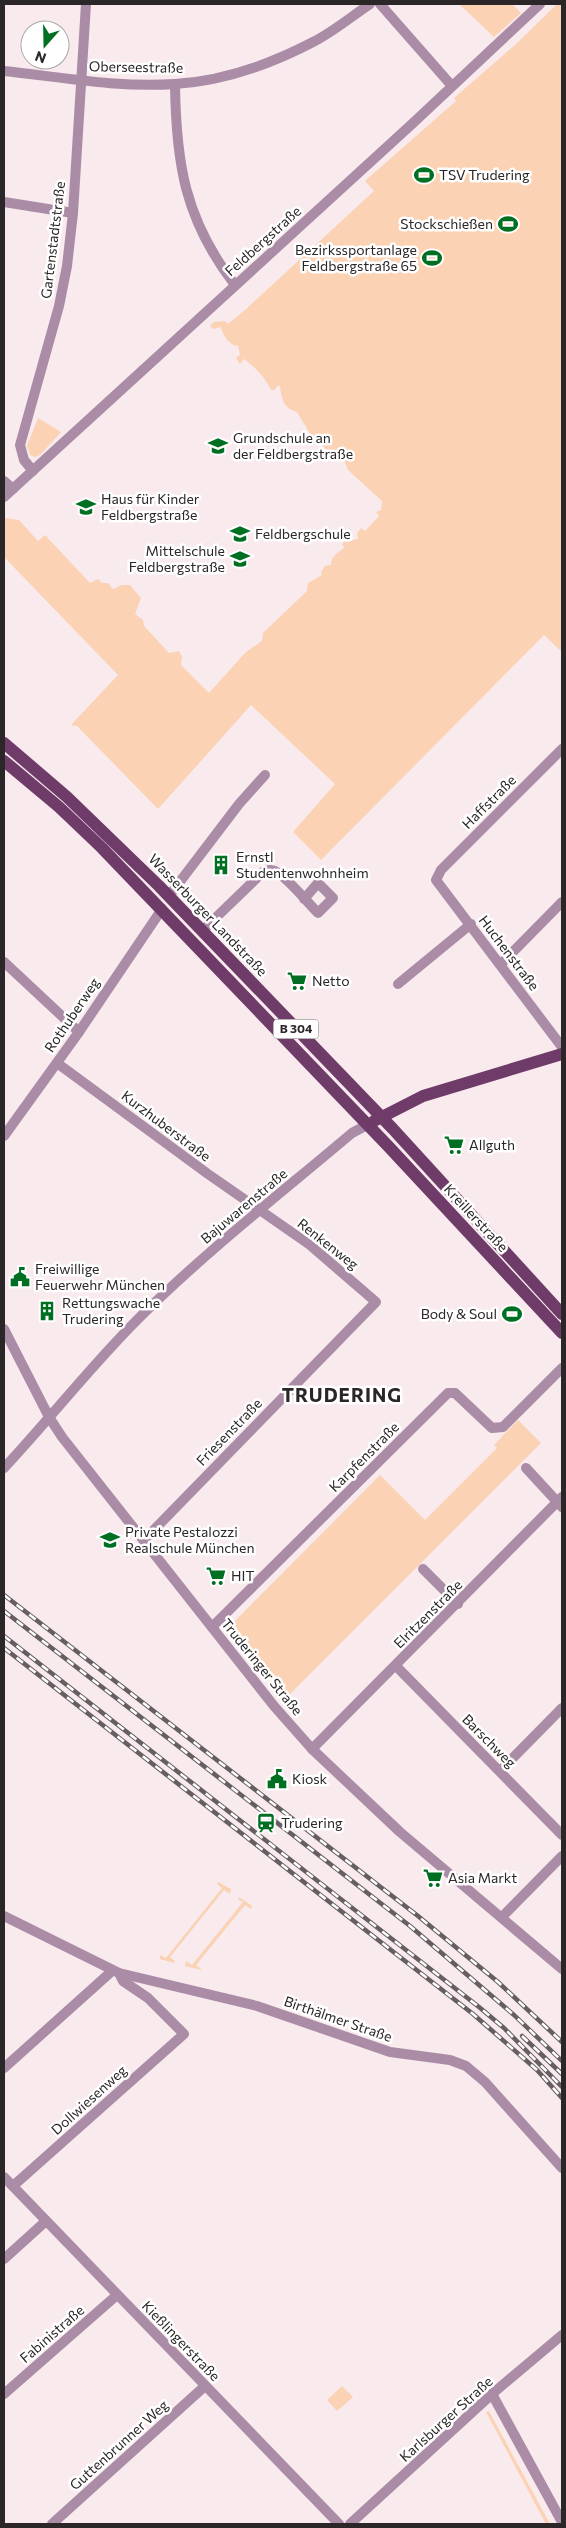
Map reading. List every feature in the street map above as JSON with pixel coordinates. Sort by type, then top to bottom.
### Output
[{"type":"main road","name":"Wasserburger Landstraße","points":[[4,743],[73,801],[169,896],[381,1117]]},
{"type":"main road","name":"B 304","points":[[4,761],[79,826],[162,909],[367,1124]]},
{"type":"main road","name":"Bajuwarenstraße","points":[[367,1124],[423,1096],[562,1054]]},
{"type":"main road","name":"Kreillerstraße","points":[[381,1117],[562,1314]]},
{"type":"main road","name":"Kreillerstraße","points":[[367,1124],[562,1333]]},
{"type":"street","name":"Gartenstadtstraße","points":[[33,471],[24,460],[20,445],[59,306],[73,213],[86,4]]},
{"type":"street","name":"Oberseestraße","points":[[4,71],[82,80],[175,84],[215,78],[280,58],[315,41],[370,4]]},
{"type":"street","points":[[380,4],[452,86]]},
{"type":"street","name":"Feldbergstraße","points":[[4,497],[540,4]]},
{"type":"street","points":[[175,84],[177,148],[193,212],[217,261],[236,285]]},
{"type":"street","points":[[4,202],[73,213]]},
{"type":"street","points":[[4,481],[13,489]]},
{"type":"street","name":"Haffstraße","points":[[436,876],[562,749]]},
{"type":"street","points":[[169,896],[239,804],[265,775]]},
{"type":"street","points":[[202,931],[264,871],[270,869],[276,872],[304,899]]},
{"type":"street","name":"Huchenstraße","points":[[436,876],[438,886],[471,924],[562,1047]]},
{"type":"street","points":[[501,964],[562,902]]},
{"type":"street","name":"Rothuberweg","points":[[4,1136],[79,1032],[162,909]]},
{"type":"street","points":[[398,984],[471,924]]},
{"type":"street","points":[[4,962],[79,1032]]},
{"type":"street","name":"Kurzhuberstraße","points":[[57,1063],[260,1211]]},
{"type":"street","name":"Bajuwarenstraße","points":[[4,1468],[38,1433],[48,1417],[139,1318],[260,1211],[352,1133],[367,1124]]},
{"type":"street","name":"Renkenweg","points":[[260,1211],[332,1263],[376,1302]]},
{"type":"street","name":"Friesenstraße","points":[[145,1539],[376,1302]]},
{"type":"street","name":"Truderinger Straße","points":[[4,1329],[48,1417],[87,1470],[145,1539],[274,1706],[312,1749],[400,1832],[562,1969]]},
{"type":"street","name":"Karpfenstraße","points":[[212,1627],[448,1393],[455,1393],[492,1428],[498,1429],[503,1427],[562,1368]]},
{"type":"street","points":[[526,1468],[561,1502]]},
{"type":"street","name":"Elritzenstraße","points":[[312,1749],[561,1502]]},
{"type":"street","points":[[423,1569],[458,1604]]},
{"type":"street","name":"Barschweg","points":[[396,1666],[562,1834]]},
{"type":"street","points":[[500,1771],[562,1708]]},
{"type":"street","points":[[502,1917],[562,1856]]},
{"type":"street","name":"Birthälmer Straße","points":[[4,1916],[116,1972],[257,2006],[390,2052],[450,2060],[466,2066],[485,2082],[562,2168]]},
{"type":"street","points":[[4,2068],[116,1972]]},
{"type":"street","name":"Birthälmer Straße","points":[[116,1972],[123,1981],[148,1998],[184,2034]]},
{"type":"street","points":[[148,1998],[152,1982]]},
{"type":"street","name":"Dollwiesenweg","points":[[13,2186],[184,2034]]},
{"type":"street","name":"Kießlingerstraße","points":[[4,2177],[339,2524]]},
{"type":"street","points":[[4,2259],[46,2221]]},
{"type":"street","name":"Fabinistraße","points":[[4,2394],[118,2295]]},
{"type":"street","name":"Karlsburger Straße","points":[[350,2524],[492,2394],[562,2335]]},
{"type":"street","name":"Guttenbrunner Weg","points":[[52,2524],[205,2386]]},
{"type":"street","points":[[492,2394],[562,2522]]},
{"type":"shaded area","points":[[459,4],[512,4],[521,13],[494,37]]},
{"type":"shaded area","points":[[557,4],[562,4],[562,652],[544,635],[321,860],[293,832],[335,784],[251,705],[158,809],[77,726],[71,725],[118,675],[4,557],[4,518],[19,520],[38,541],[45,535],[90,583],[98,579],[102,583],[108,583],[113,589],[122,585],[130,585],[141,598],[135,614],[143,620],[144,626],[169,653],[179,651],[182,657],[181,665],[209,693],[246,652],[262,641],[263,633],[307,591],[308,583],[322,575],[321,572],[325,566],[331,565],[334,556],[345,547],[342,545],[344,542],[358,539],[357,533],[361,528],[365,531],[379,516],[376,512],[381,510],[382,501],[348,470],[344,459],[324,448],[321,439],[312,437],[297,412],[284,403],[280,387],[278,385],[275,390],[271,390],[263,376],[244,359],[240,364],[236,358],[240,355],[238,346],[229,342],[220,327],[213,329],[210,326],[214,322],[225,321],[228,324],[374,191],[365,181],[456,101],[454,98],[515,45]]},
{"type":"shaded area","points":[[38,418],[61,432],[40,455],[35,457],[30,455],[27,446]]},
{"type":"shaded area","points":[[518,1420],[541,1443],[286,1698],[228,1628],[380,1475],[425,1520],[497,1448],[494,1445]]},
{"type":"shaded area","points":[[218,1882],[231,1889],[230,1894],[224,1890],[170,1957],[175,1961],[174,1963],[160,1959],[160,1955],[166,1958],[222,1888],[217,1884]]},
{"type":"shaded area","points":[[239,1897],[252,1906],[251,1909],[245,1905],[196,1965],[202,1970],[185,1966],[186,1961],[192,1965],[243,1902],[238,1899]]},
{"type":"shaded area","points":[[342,2386],[353,2397],[337,2411],[327,2400]]},
{"type":"shaded area","points":[[489,2411],[550,2524],[546,2524],[486,2412]]},
{"type":"railway","points":[[4,1595],[418,1916],[498,1982],[562,2042]]},
{"type":"railway","points":[[4,1611],[410,1926],[514,2015],[562,2061]]},
{"type":"railway","points":[[4,1636],[479,2007],[504,2028],[562,2087]]},
{"type":"railway","points":[[4,1648],[473,2014],[537,2070],[562,2098]]},
{"type":"railway","points":[[522,2036],[562,2074]]},
{"type":"place","name":"TSV Trudering","points":[[424,175]]},
{"type":"place","name":"Stockschießen","points":[[508,224]]},
{"type":"place","name":"Bezirkssportanlage Feldbergstraße 65","points":[[432,258]]},
{"type":"place","name":"Grundschule an der Feldbergstraße","points":[[218,446]]},
{"type":"place","name":"Haus für Kinder Feldbergstraße","points":[[86,507]]},
{"type":"place","name":"Feldbergschule","points":[[240,534]]},
{"type":"place","name":"Mittelschule Feldbergstraße","points":[[240,559]]},
{"type":"place","name":"Ernstl Studentenwohnheim","points":[[221,865]]},
{"type":"place","name":"Netto","points":[[297,981]]},
{"type":"place","name":"Allguth","points":[[454,1145]]},
{"type":"place","name":"Freiwillige Feuerwehr München","points":[[20,1277]]},
{"type":"place","name":"Rettungswache Trudering","points":[[47,1311]]},
{"type":"place","name":"Body & Soul","points":[[512,1314]]},
{"type":"place","name":"Private Pestalozzi Realschule München","points":[[110,1540]]},
{"type":"place","name":"HIT","points":[[216,1576]]},
{"type":"place","name":"Kiosk","points":[[277,1779]]},
{"type":"place","name":"Trudering","points":[[266,1823]]},
{"type":"place","name":"Asia Markt","points":[[433,1878]]},
{"type":"district","name":"TRUDERING","points":[[342,1395]]}]
